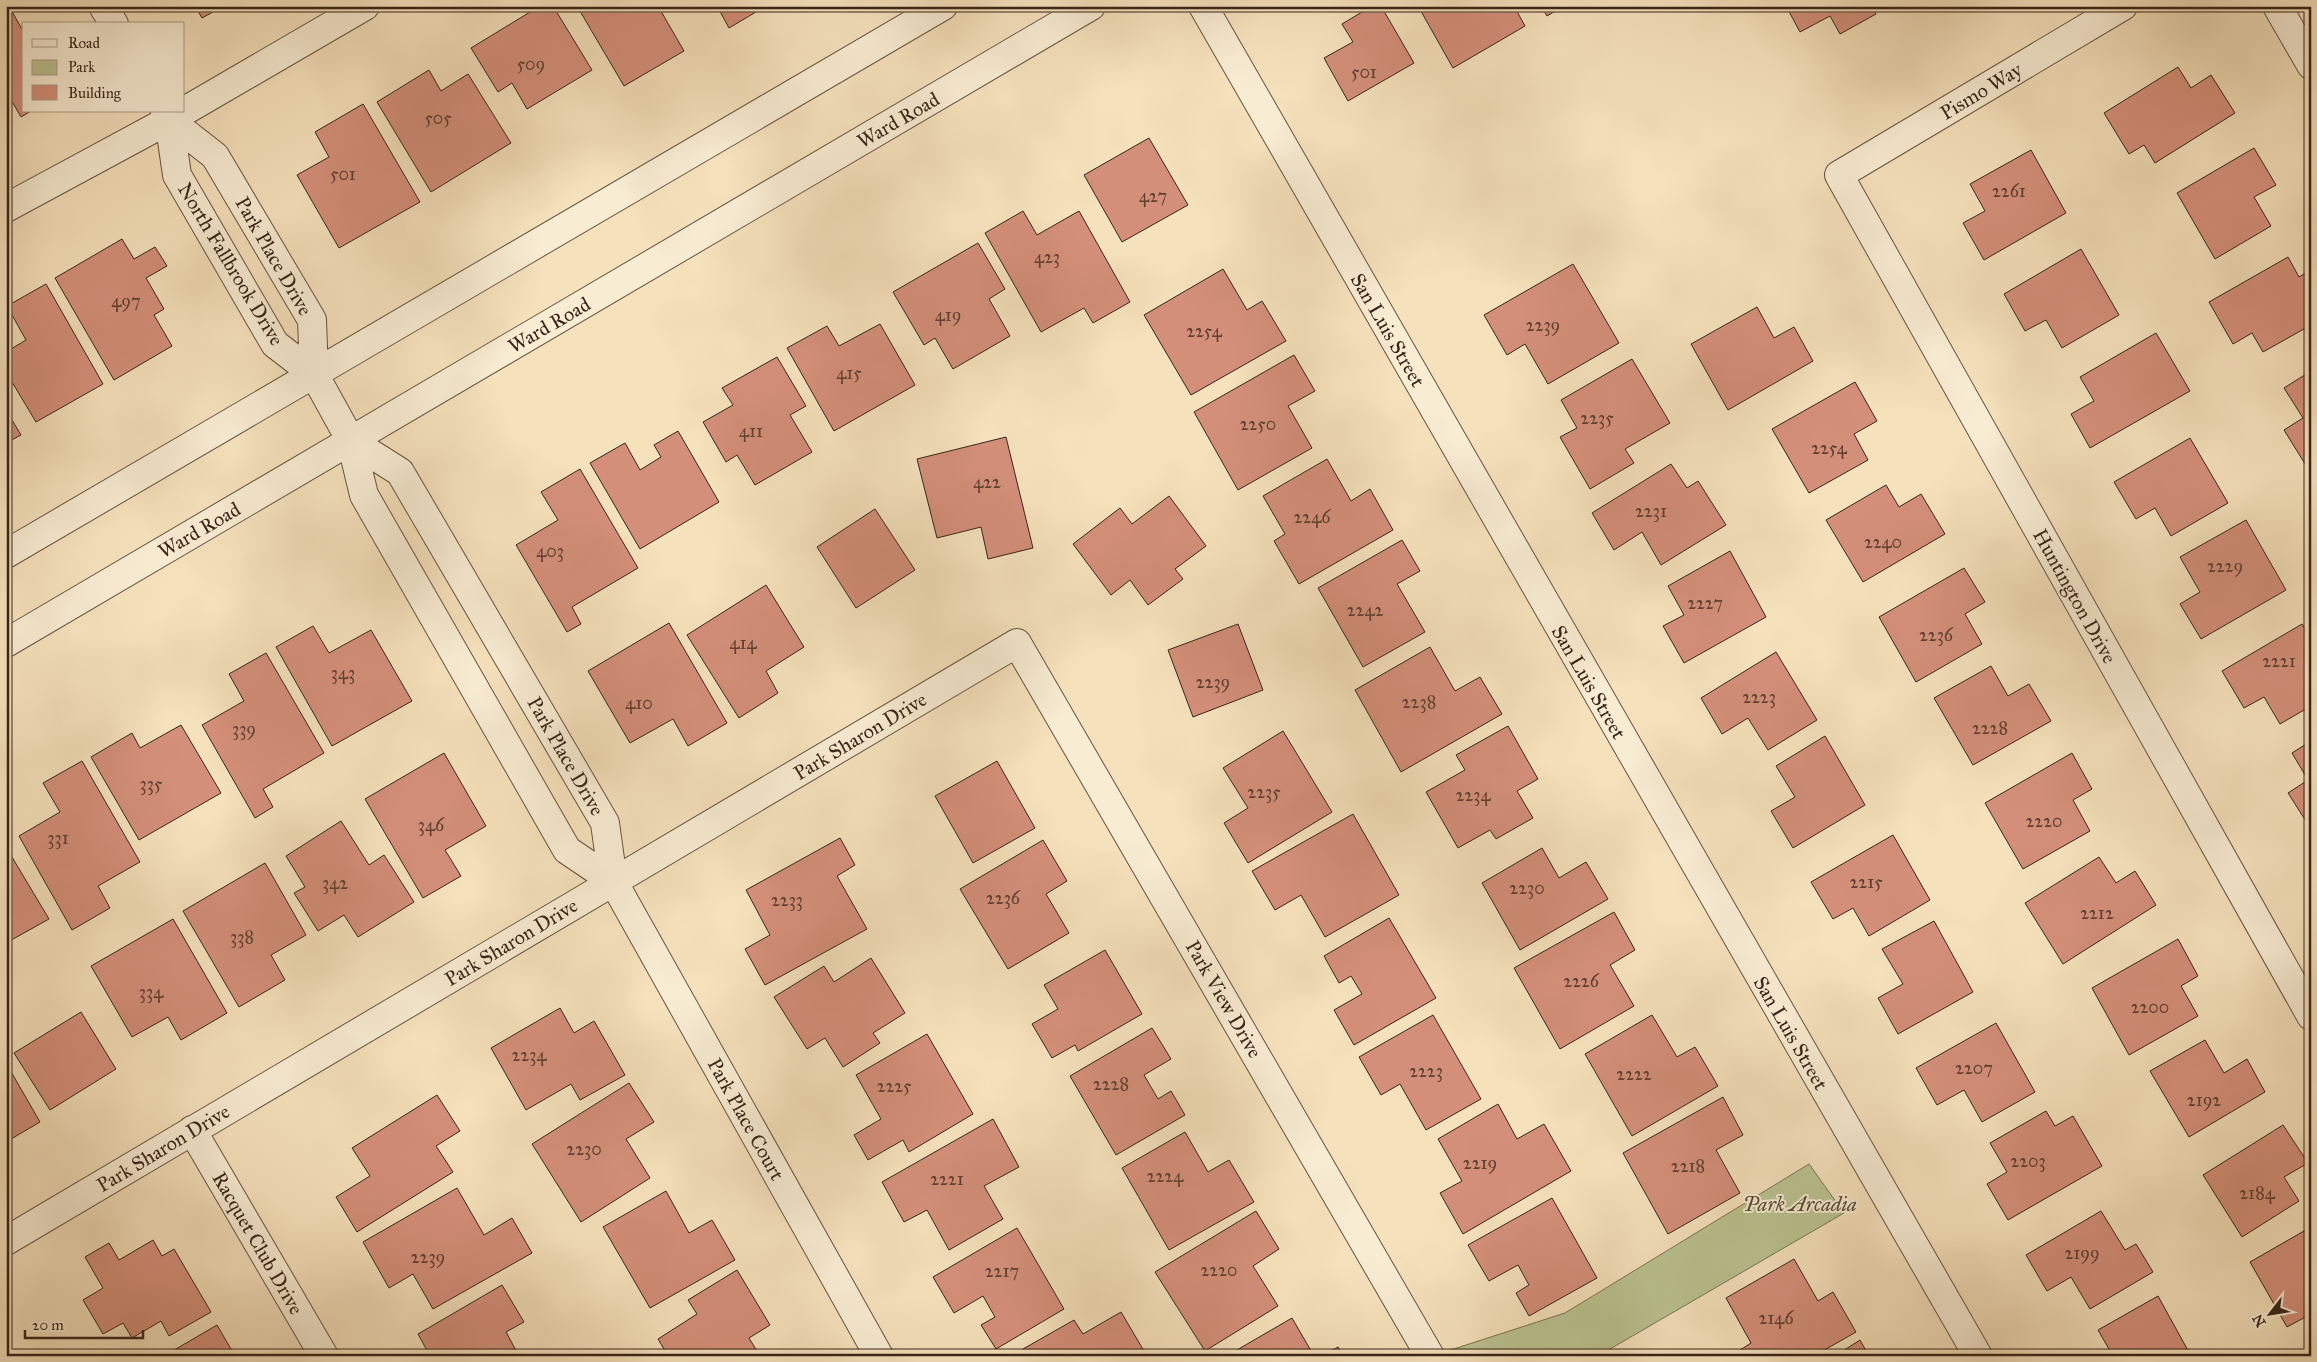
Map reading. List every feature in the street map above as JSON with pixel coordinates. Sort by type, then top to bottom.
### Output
[{"type":"street","points":[[103,6],[113,22]]},
{"type":"street","points":[[185,106],[365,6]]},
{"type":"street","points":[[6,554],[943,6]]},
{"type":"street","name":"Ward Road","points":[[6,643],[1091,6]]},
{"type":"street","name":"San Luis Street","points":[[1203,6],[1978,1356]]},
{"type":"street","name":"Pismo Way","points":[[1840,175],[2123,6]]},
{"type":"street","points":[[2277,6],[2311,65]]},
{"type":"street","points":[[6,208],[167,116]]},
{"type":"street","name":"Park Place Drive","points":[[167,116],[215,156],[312,320],[314,374],[351,441],[364,495],[568,850],[613,881]]},
{"type":"street","name":"North Fallbrook Drive","points":[[167,116],[177,175],[275,344],[314,374]]},
{"type":"street","name":"Huntington Drive","points":[[1840,175],[2311,1016]]},
{"type":"street","name":"Park Place Drive","points":[[351,441],[400,472],[606,823],[613,881]]},
{"type":"street","name":"Park Sharon Drive","points":[[6,1241],[1017,643]]},
{"type":"street","name":"Park View Drive","points":[[1017,643],[1430,1356]]},
{"type":"street","name":"Park Place Court","points":[[613,881],[879,1356]]},
{"type":"street","name":"Racquet Club Drive","points":[[192,1130],[324,1356]]},
{"type":"green space","name":"Park Arcadia","points":[[1809,1164],[1844,1213],[1598,1356],[1432,1356],[1565,1313]]},
{"type":"building","points":[[6,6],[9,6],[22,29],[22,112],[29,112],[21,117],[6,91]]},
{"type":"building","points":[[195,6],[224,6],[202,18]]},
{"type":"building","points":[[540,6],[553,6],[592,70],[527,109],[512,83],[498,92],[471,48]]},
{"type":"building","points":[[577,6],[658,6],[684,51],[624,86]]},
{"type":"building","points":[[717,6],[766,6],[729,28]]},
{"type":"building","points":[[1372,6],[1381,6],[1414,63],[1348,101],[1324,58],[1353,42],[1342,24]]},
{"type":"building","points":[[1418,6],[1514,6],[1525,26],[1453,68]]},
{"type":"building","points":[[1541,6],[1564,6],[1547,16]]},
{"type":"building","points":[[1786,6],[1871,6],[1876,14],[1840,34],[1830,16],[1800,32]]},
{"type":"building","points":[[2178,67],[2191,88],[2211,75],[2235,113],[2155,163],[2144,145],[2129,154],[2104,113]]},
{"type":"building","points":[[429,70],[441,91],[468,74],[511,143],[431,192],[377,102]]},
{"type":"building","points":[[363,104],[420,202],[339,248],[297,175],[329,157],[315,132]]},
{"type":"building","points":[[1149,138],[1188,205],[1122,242],[1084,175]]},
{"type":"building","points":[[2254,148],[2276,185],[2254,197],[2271,226],[2215,259],[2177,193]]},
{"type":"building","points":[[2031,150],[2066,213],[1984,260],[1963,223],[1985,211],[1970,184]]},
{"type":"building","points":[[1023,211],[1037,235],[1079,211],[1130,302],[1093,323],[1084,308],[1041,332],[985,233]]},
{"type":"building","points":[[122,239],[134,259],[155,247],[167,266],[146,278],[164,309],[154,315],[172,346],[114,380],[55,278]]},
{"type":"building","points":[[978,243],[1005,289],[989,299],[1010,336],[953,369],[935,338],[924,345],[893,292]]},
{"type":"building","points":[[2081,249],[2119,315],[2062,348],[2046,320],[2025,331],[2004,294]]},
{"type":"building","points":[[2288,257],[2299,277],[2311,270],[2311,325],[2263,352],[2252,333],[2233,344],[2209,302]]},
{"type":"building","points":[[1573,264],[1619,343],[1548,384],[1525,344],[1507,355],[1484,315]]},
{"type":"building","points":[[1223,269],[1247,310],[1262,301],[1286,341],[1191,395],[1144,315]]},
{"type":"building","points":[[46,284],[103,384],[36,422],[6,372],[6,352],[26,340],[7,306]]},
{"type":"building","points":[[1757,307],[1774,338],[1794,327],[1813,361],[1728,410],[1691,344]]},
{"type":"building","points":[[880,324],[915,385],[834,431],[787,348],[827,326],[839,346]]},
{"type":"building","points":[[2156,333],[2190,391],[2090,448],[2071,414],[2094,401],[2080,377]]},
{"type":"building","points":[[1294,355],[1315,391],[1288,406],[1312,448],[1238,490],[1194,412]]},
{"type":"building","points":[[777,357],[806,406],[790,415],[812,452],[755,485],[737,455],[726,462],[703,422],[733,405],[722,388]]},
{"type":"building","points":[[1632,359],[1670,423],[1625,449],[1634,463],[1590,489],[1560,437],[1577,428],[1561,400]]},
{"type":"building","points":[[2311,371],[2311,465],[2307,467],[2284,430],[2303,418],[2284,388]]},
{"type":"building","points":[[1855,382],[1877,421],[1854,434],[1868,460],[1809,493],[1772,429]]},
{"type":"building","points":[[6,410],[21,435],[6,443]]},
{"type":"building","points":[[678,431],[719,502],[640,549],[590,463],[625,443],[640,470],[661,457],[654,445]]},
{"type":"building","points":[[1006,437],[1033,548],[988,559],[981,527],[937,538],[917,459]]},
{"type":"building","points":[[2190,438],[2228,503],[2171,536],[2155,508],[2136,519],[2114,482]]},
{"type":"building","points":[[1327,459],[1351,501],[1370,489],[1393,530],[1299,584],[1274,541],[1285,534],[1263,496]]},
{"type":"building","points":[[1671,464],[1687,488],[1698,481],[1726,525],[1661,565],[1642,532],[1614,550],[1592,513]]},
{"type":"building","points":[[580,469],[638,568],[572,607],[581,624],[567,632],[516,545],[558,520],[541,492]]},
{"type":"building","points":[[1886,485],[1899,507],[1921,494],[1945,534],[1863,582],[1826,520]]},
{"type":"building","points":[[1169,496],[1206,546],[1175,569],[1183,579],[1148,605],[1130,580],[1111,595],[1073,544],[1120,508],[1132,524]]},
{"type":"building","points":[[875,509],[915,570],[856,608],[817,547]]},
{"type":"building","points":[[2246,520],[2286,590],[2201,639],[2180,604],[2200,592],[2180,557]]},
{"type":"building","points":[[1402,540],[1420,571],[1397,584],[1425,632],[1363,667],[1318,588]]},
{"type":"building","points":[[1730,551],[1766,617],[1684,663],[1663,626],[1684,615],[1668,586]]},
{"type":"building","points":[[1964,568],[1985,602],[1965,614],[1982,644],[1916,682],[1879,617]]},
{"type":"building","points":[[766,585],[804,647],[766,671],[778,693],[739,718],[687,635]]},
{"type":"building","points":[[669,623],[727,723],[688,746],[673,719],[630,743],[588,671]]},
{"type":"building","points":[[1238,624],[1263,690],[1193,717],[1168,650]]},
{"type":"building","points":[[2302,624],[2311,639],[2311,706],[2280,724],[2264,697],[2244,708],[2222,671]]},
{"type":"building","points":[[313,626],[329,653],[371,630],[412,701],[332,746],[276,647]]},
{"type":"building","points":[[1430,647],[1455,691],[1480,677],[1502,714],[1401,772],[1355,690]]},
{"type":"building","points":[[1776,652],[1817,720],[1768,750],[1748,718],[1722,734],[1701,698]]},
{"type":"building","points":[[266,653],[324,753],[263,789],[273,807],[255,818],[202,725],[244,701],[229,674]]},
{"type":"building","points":[[1991,666],[2008,696],[2029,684],[2051,721],[1973,765],[1934,698]]},
{"type":"building","points":[[181,725],[221,793],[139,840],[91,757],[132,733],[140,748]]},
{"type":"building","points":[[1508,726],[1538,779],[1517,791],[1533,818],[1496,839],[1490,830],[1458,848],[1426,792],[1465,770],[1456,755]]},
{"type":"building","points":[[1283,731],[1332,812],[1248,863],[1224,823],[1248,808],[1223,768]]},
{"type":"building","points":[[1825,736],[1865,805],[1793,848],[1771,811],[1795,797],[1776,766]]},
{"type":"building","points":[[2311,741],[2311,829],[2288,793],[2308,780],[2292,753]]},
{"type":"building","points":[[444,753],[486,826],[445,850],[461,876],[423,898],[365,799]]},
{"type":"building","points":[[2072,753],[2092,789],[2073,800],[2090,831],[2023,869],[1985,803]]},
{"type":"building","points":[[82,761],[140,862],[98,886],[110,908],[72,930],[19,836],[60,812],[43,783]]},
{"type":"building","points":[[997,761],[1035,828],[973,863],[935,796]]},
{"type":"building","points":[[1353,814],[1399,895],[1325,937],[1301,895],[1275,910],[1252,871]]},
{"type":"building","points":[[341,821],[369,865],[384,855],[414,902],[358,937],[344,915],[318,931],[294,893],[305,887],[286,856]]},
{"type":"building","points":[[1893,835],[1930,900],[1869,936],[1853,908],[1833,919],[1811,882]]},
{"type":"building","points":[[840,838],[855,865],[837,876],[867,929],[765,985],[745,949],[770,935],[746,890]]},
{"type":"building","points":[[1043,840],[1067,881],[1046,894],[1069,933],[1008,969],[960,889]]},
{"type":"building","points":[[6,847],[49,919],[6,943]]},
{"type":"building","points":[[1542,848],[1559,878],[1586,862],[1608,899],[1520,950],[1482,883]]},
{"type":"building","points":[[2099,857],[2116,883],[2135,871],[2156,905],[2063,964],[2025,903]]},
{"type":"building","points":[[265,863],[306,935],[271,955],[285,980],[239,1007],[183,911]]},
{"type":"building","points":[[1614,912],[1635,950],[1610,965],[1634,1006],[1560,1049],[1514,968]]},
{"type":"building","points":[[1389,918],[1436,998],[1354,1045],[1334,1010],[1362,994],[1351,976],[1339,983],[1324,956]]},
{"type":"building","points":[[173,919],[227,1013],[181,1040],[168,1017],[132,1037],[91,966]]},
{"type":"building","points":[[1934,921],[1973,992],[1898,1034],[1878,998],[1903,984],[1882,949]]},
{"type":"building","points":[[2178,939],[2198,976],[2181,986],[2198,1016],[2129,1055],[2092,988]]},
{"type":"building","points":[[1105,950],[1142,1014],[1078,1051],[1075,1045],[1052,1058],[1032,1024],[1058,1009],[1044,985]]},
{"type":"building","points":[[871,958],[905,1013],[873,1033],[880,1043],[843,1067],[825,1038],[807,1049],[774,997],[824,966],[834,982]]},
{"type":"building","points":[[560,1008],[574,1033],[594,1021],[625,1075],[580,1100],[571,1084],[526,1110],[491,1048]]},
{"type":"building","points":[[81,1012],[116,1069],[50,1110],[14,1053]]},
{"type":"building","points":[[1433,1015],[1481,1099],[1426,1130],[1400,1084],[1381,1095],[1359,1057]]},
{"type":"building","points":[[1652,1015],[1677,1057],[1695,1047],[1718,1086],[1632,1136],[1585,1054]]},
{"type":"building","points":[[1996,1023],[2035,1092],[1982,1122],[1964,1090],[1937,1105],[1916,1068]]},
{"type":"building","points":[[1152,1028],[1171,1059],[1144,1075],[1158,1099],[1171,1091],[1185,1115],[1116,1155],[1070,1076]]},
{"type":"building","points":[[927,1034],[973,1114],[909,1152],[903,1140],[868,1160],[854,1135],[881,1119],[856,1075]]},
{"type":"building","points":[[2205,1040],[2224,1073],[2247,1059],[2265,1092],[2189,1137],[2150,1071]]},
{"type":"building","points":[[6,1063],[40,1122],[6,1142]]},
{"type":"building","points":[[629,1083],[654,1122],[626,1139],[650,1178],[581,1222],[532,1144]]},
{"type":"building","points":[[437,1095],[460,1131],[436,1146],[453,1172],[357,1232],[336,1197],[370,1176],[352,1148]]},
{"type":"building","points":[[1723,1097],[1743,1135],[1716,1150],[1740,1193],[1668,1234],[1623,1153]]},
{"type":"building","points":[[1498,1104],[1517,1139],[1544,1124],[1571,1171],[1463,1234],[1440,1193],[1462,1181],[1438,1139]]},
{"type":"building","points":[[2046,1111],[2055,1126],[2073,1116],[2102,1166],[2008,1220],[1987,1184],[2007,1172],[1990,1143]]},
{"type":"building","points":[[993,1119],[1019,1167],[984,1186],[1003,1219],[949,1250],[927,1210],[904,1222],[882,1182]]},
{"type":"building","points":[[2283,1125],[2308,1163],[2284,1177],[2299,1201],[2242,1237],[2203,1175]]},
{"type":"building","points":[[1185,1132],[1208,1172],[1229,1160],[1254,1202],[1169,1250],[1122,1168]]},
{"type":"building","points":[[457,1188],[484,1235],[512,1218],[532,1253],[433,1309],[413,1274],[389,1288],[363,1242]]},
{"type":"building","points":[[666,1191],[689,1233],[712,1220],[735,1260],[650,1308],[603,1227]]},
{"type":"building","points":[[1552,1198],[1597,1278],[1529,1316],[1516,1293],[1529,1285],[1518,1265],[1489,1281],[1468,1245]]},
{"type":"building","points":[[1256,1211],[1279,1249],[1253,1266],[1278,1306],[1205,1351],[1155,1272]]},
{"type":"building","points":[[2101,1211],[2125,1250],[2136,1244],[2153,1272],[2090,1309],[2071,1277],[2047,1291],[2026,1255]]},
{"type":"building","points":[[2311,1227],[2311,1314],[2287,1327],[2250,1262]]},
{"type":"building","points":[[1017,1228],[1064,1309],[996,1349],[981,1325],[995,1317],[983,1296],[954,1313],[933,1277]]},
{"type":"building","points":[[153,1240],[162,1256],[174,1249],[211,1312],[169,1336],[161,1321],[132,1338],[123,1323],[103,1334],[83,1300],[103,1288],[85,1257],[109,1243],[119,1260]]},
{"type":"building","points":[[1794,1259],[1818,1301],[1833,1292],[1856,1332],[1814,1356],[1739,1356],[1737,1352],[1751,1343],[1726,1298]]},
{"type":"building","points":[[737,1270],[770,1325],[749,1338],[760,1356],[668,1356],[658,1339],[697,1314],[688,1300]]},
{"type":"building","points":[[502,1285],[524,1322],[506,1332],[519,1356],[430,1356],[418,1334]]},
{"type":"building","points":[[2158,1296],[2191,1356],[2113,1356],[2098,1330]]},
{"type":"building","points":[[1121,1312],[1147,1356],[1027,1356],[1023,1349],[1074,1320],[1083,1334]]},
{"type":"building","points":[[1292,1318],[1314,1356],[1231,1356],[1230,1354]]},
{"type":"building","points":[[217,1325],[235,1356],[164,1356]]},
{"type":"building","points":[[1860,1340],[1869,1356],[1835,1356]]},
{"type":"building","points":[[1338,1347],[1343,1356],[1322,1356]]}]
